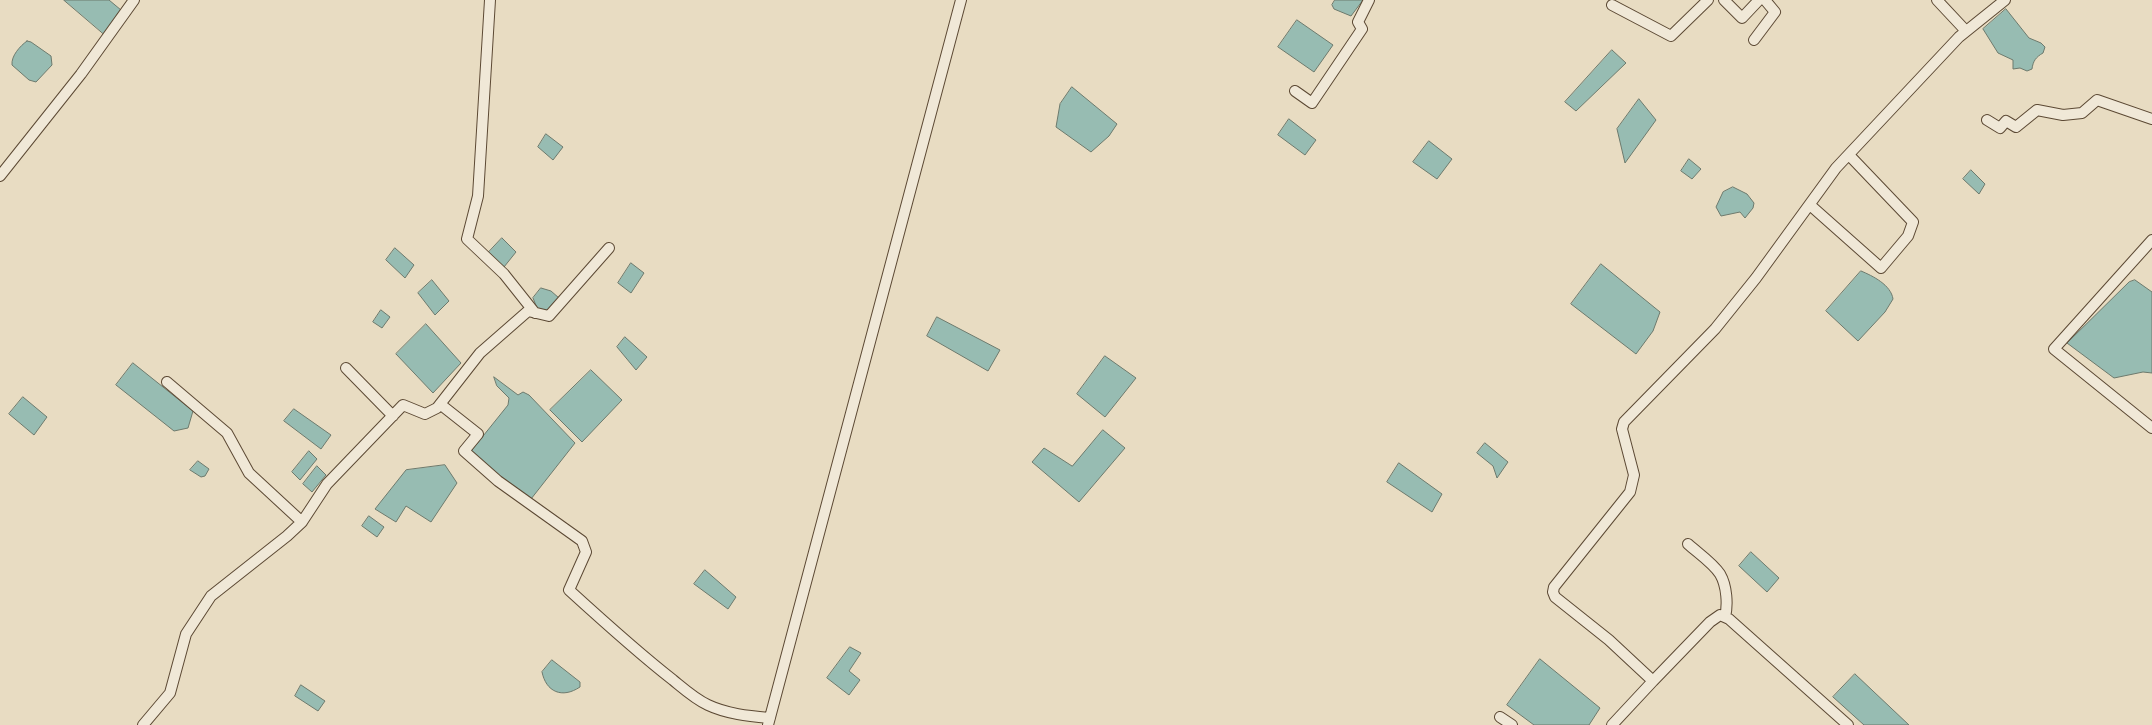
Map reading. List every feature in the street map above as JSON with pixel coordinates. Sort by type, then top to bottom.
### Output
[{"type":"street","points":[[0,176],[81,74],[134,0]]},
{"type":"street","points":[[490,0],[478,196],[467,239],[504,274],[535,313]]},
{"type":"street","points":[[440,404],[478,434],[464,451],[498,481],[582,541],[586,552],[569,590],[650,662],[696,697],[720,709],[769,722],[961,0]]},
{"type":"street","points":[[1295,91],[1312,103],[1362,28],[1358,22],[1369,0]]},
{"type":"street","points":[[1612,4],[1672,36],[1708,0]]},
{"type":"street","points":[[1724,0],[1742,18],[1759,0]]},
{"type":"street","points":[[1754,40],[1775,12],[1765,0]]},
{"type":"street","points":[[1937,0],[1966,31]]},
{"type":"street","points":[[1653,681],[1609,640],[1555,597],[1553,592],[1554,587],[1630,492],[1634,475],[1622,430],[1624,422],[1715,329],[1756,278],[1836,168],[1966,31],[2005,0]]},
{"type":"street","points":[[1987,120],[2000,128],[2006,121],[2016,127],[2037,110],[2062,115],[2082,113],[2097,100],[2152,119]]},
{"type":"street","points":[[1810,205],[1881,268],[1908,236],[1913,222],[1849,155]]},
{"type":"street","points":[[2152,240],[2054,348],[2152,428]]},
{"type":"street","points":[[143,725],[170,693],[186,634],[211,596],[287,536],[302,522],[327,484],[403,405],[425,414],[437,408],[480,354],[528,311],[549,316],[609,248]]},
{"type":"street","points":[[346,368],[393,416]]},
{"type":"street","points":[[167,382],[227,433],[249,473],[302,522]]},
{"type":"street","points":[[1688,544],[1720,574],[1727,607],[1725,617]]},
{"type":"street","points":[[1612,725],[1710,622],[1720,615],[1729,619],[1848,725]]},
{"type":"street","points":[[1500,717],[1512,725]]},
{"type":"water","points":[[64,0],[109,0],[121,10],[104,34]]},
{"type":"water","points":[[1335,0],[1363,0],[1351,16],[1334,9],[1332,5]]},
{"type":"water","points":[[2006,9],[2029,38],[2041,43],[2045,47],[2043,53],[2034,61],[2032,69],[2027,71],[2020,68],[2013,69],[2013,60],[1998,53],[1983,29]]},
{"type":"water","points":[[1297,20],[1333,45],[1314,72],[1278,47]]},
{"type":"water","points":[[27,41],[31,42],[51,56],[52,65],[36,82],[29,80],[12,65],[16,52]]},
{"type":"water","points":[[1612,50],[1626,63],[1576,111],[1565,102]]},
{"type":"water","points":[[1072,87],[1117,124],[1109,136],[1091,152],[1056,127],[1060,104]]},
{"type":"water","points":[[1639,99],[1656,120],[1625,163],[1617,129]]},
{"type":"water","points":[[1289,119],[1316,140],[1305,155],[1278,135]]},
{"type":"water","points":[[546,134],[563,147],[553,160],[538,147]]},
{"type":"water","points":[[1429,141],[1452,159],[1437,179],[1413,162]]},
{"type":"water","points":[[1689,159],[1701,169],[1692,179],[1681,171]]},
{"type":"water","points":[[1971,170],[1985,184],[1979,194],[1963,179]]},
{"type":"water","points":[[1733,187],[1747,194],[1754,203],[1753,208],[1745,218],[1740,212],[1721,216],[1716,207],[1723,192]]},
{"type":"water","points":[[502,238],[516,252],[504,267],[488,253]]},
{"type":"water","points":[[395,248],[414,265],[405,278],[386,260]]},
{"type":"water","points":[[631,263],[644,273],[631,293],[618,283]]},
{"type":"water","points":[[1601,264],[1660,312],[1653,331],[1636,354],[1571,304]]},
{"type":"water","points":[[1861,271],[1876,278],[1885,285],[1892,294],[1893,299],[1885,312],[1858,341],[1826,311]]},
{"type":"water","points":[[432,280],[449,301],[435,315],[418,293]]},
{"type":"water","points":[[2135,280],[2152,292],[2152,373],[2143,372],[2114,378],[2067,343],[2129,282]]},
{"type":"water","points":[[541,288],[551,291],[559,298],[549,312],[537,308],[533,298]]},
{"type":"water","points":[[381,310],[390,317],[382,328],[373,322]]},
{"type":"water","points":[[937,317],[1000,350],[988,371],[927,336]]},
{"type":"water","points":[[426,324],[461,363],[433,393],[396,354]]},
{"type":"water","points":[[625,337],[647,357],[636,370],[617,347]]},
{"type":"water","points":[[1105,356],[1136,378],[1105,417],[1077,394]]},
{"type":"water","points":[[133,363],[193,411],[188,428],[174,431],[116,385]]},
{"type":"water","points":[[591,370],[622,400],[582,442],[550,410]]},
{"type":"water","points":[[494,377],[518,395],[523,392],[529,395],[575,443],[531,499],[508,485],[471,451],[508,405],[509,398],[497,386]]},
{"type":"water","points":[[23,397],[47,417],[34,435],[9,414]]},
{"type":"water","points":[[294,409],[331,435],[321,449],[284,421]]},
{"type":"water","points":[[1103,430],[1125,448],[1079,502],[1032,462],[1044,448],[1072,466]]},
{"type":"water","points":[[1485,443],[1508,462],[1497,478],[1493,466],[1477,453]]},
{"type":"water","points":[[309,451],[317,459],[300,480],[292,472]]},
{"type":"water","points":[[198,461],[209,469],[205,476],[201,477],[190,470]]},
{"type":"water","points":[[1399,463],[1442,494],[1432,512],[1387,482]]},
{"type":"water","points":[[445,465],[457,483],[431,522],[406,506],[396,522],[375,509],[406,470]]},
{"type":"water","points":[[317,466],[326,475],[312,492],[303,484]]},
{"type":"water","points":[[369,516],[384,527],[377,537],[362,526]]},
{"type":"water","points":[[1751,552],[1779,578],[1767,592],[1739,566]]},
{"type":"water","points":[[705,570],[736,597],[728,609],[694,584]]},
{"type":"water","points":[[850,647],[861,653],[849,671],[860,680],[849,695],[827,678]]},
{"type":"water","points":[[1540,659],[1600,708],[1589,725],[1534,725],[1507,705]]},
{"type":"water","points":[[552,660],[580,682],[580,687],[567,693],[556,692],[551,689],[544,679],[542,672]]},
{"type":"water","points":[[1855,674],[1909,725],[1864,725],[1833,697]]},
{"type":"water","points":[[301,685],[325,701],[318,711],[295,696]]}]
